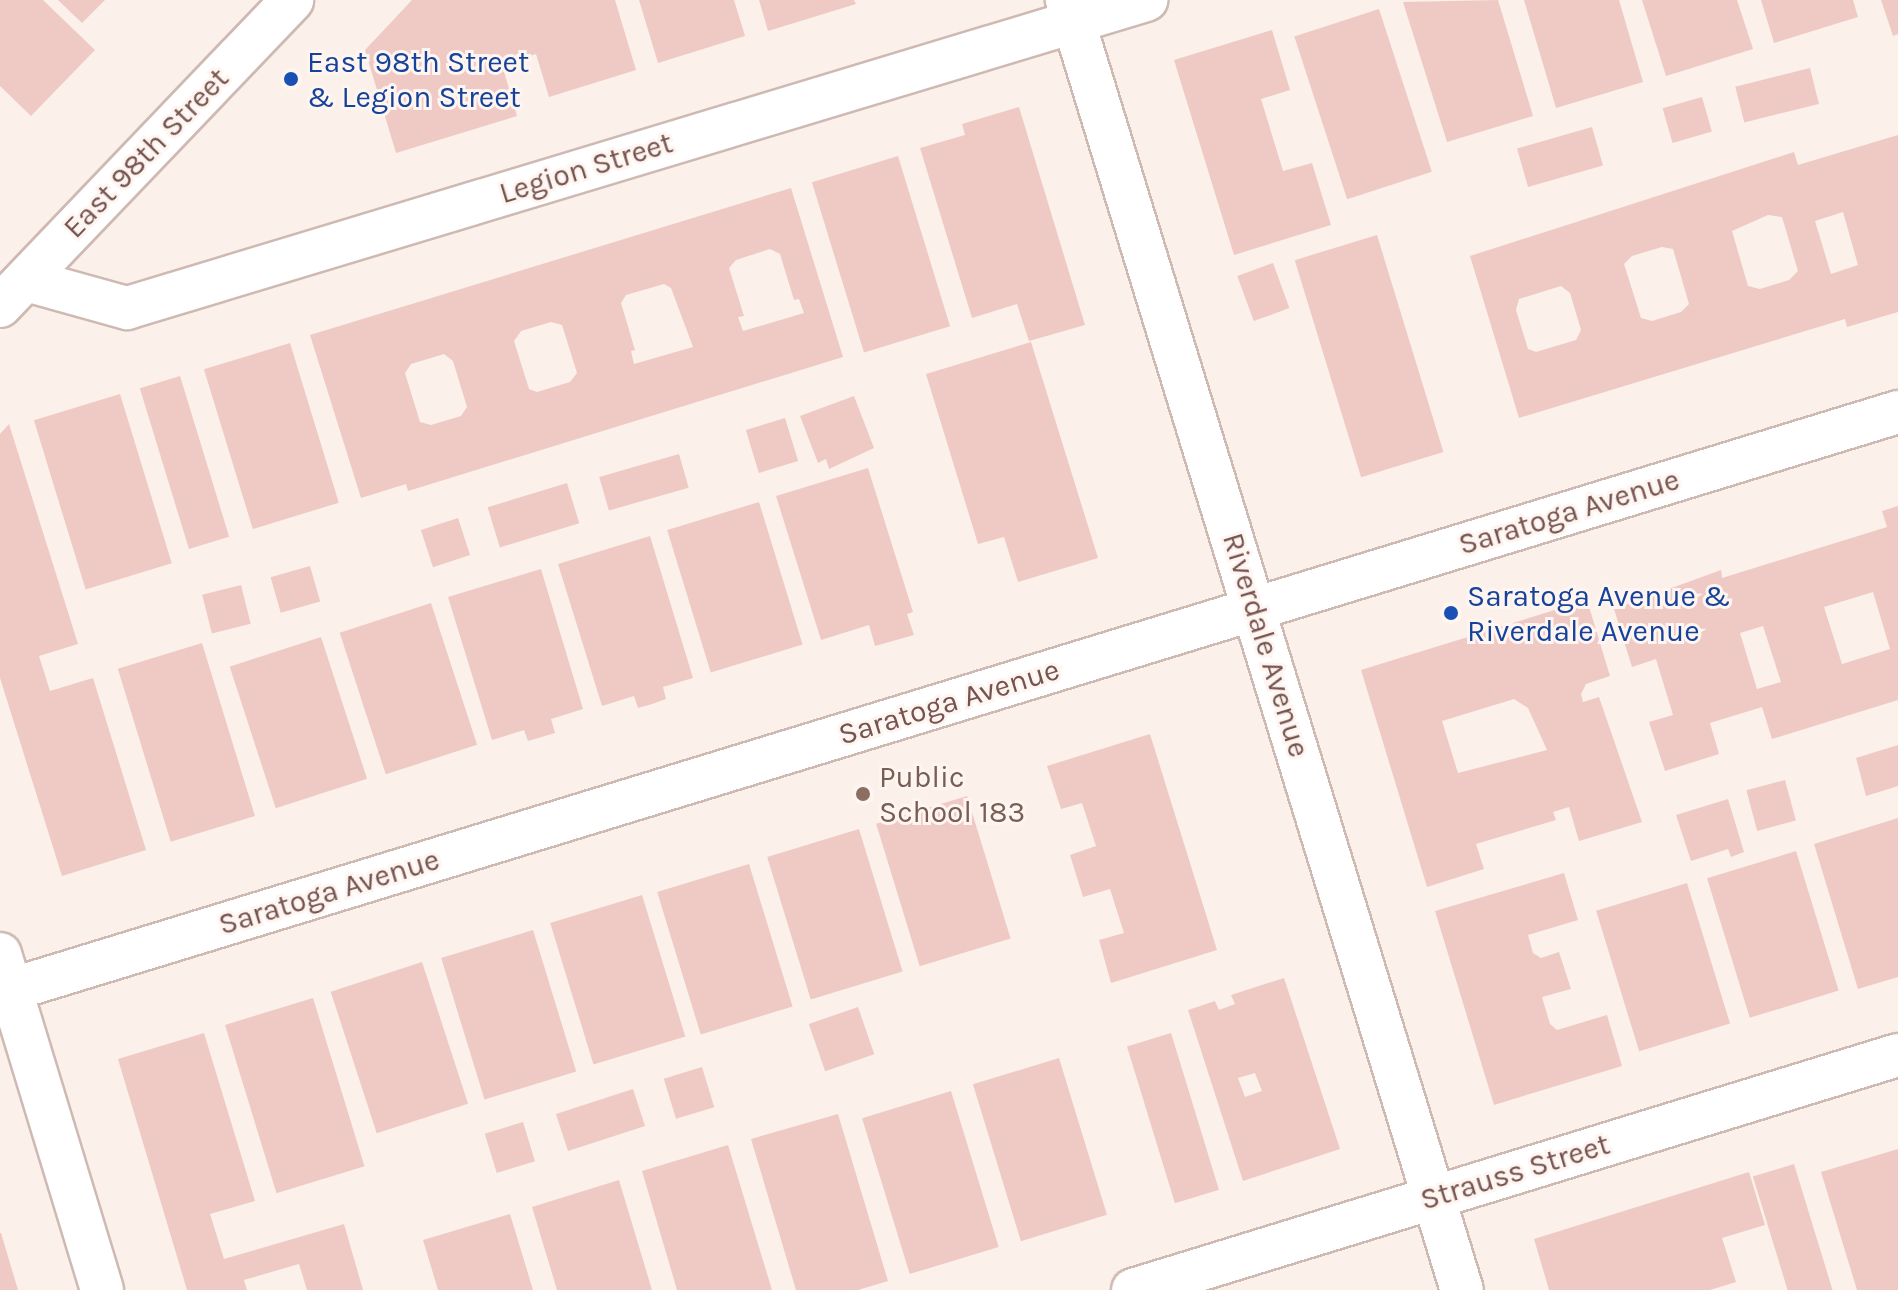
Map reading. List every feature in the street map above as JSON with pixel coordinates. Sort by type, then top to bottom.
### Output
[{"type":"street","name":"East 98th Street","points":[[13,293],[292,0]]},
{"type":"street","name":"Legion Street","points":[[13,293],[127,308],[1070,10],[1146,0]]},
{"type":"street","name":"Riverdale Avenue","points":[[1070,10],[1462,1290]]},
{"type":"street","name":"Saratoga Avenue","points":[[3,979],[1255,608],[1898,412]]},
{"type":"street","points":[[3,979],[102,1290]]},
{"type":"street","name":"Strauss Street","points":[[1133,1290],[1898,1055]]},
{"type":"building","points":[[0,0],[43,0],[95,50],[31,116],[0,86]]},
{"type":"building","points":[[58,0],[105,0],[82,23]]},
{"type":"building","points":[[412,0],[615,0],[636,70],[549,97],[536,54],[502,65],[517,116],[396,153],[365,50]]},
{"type":"building","points":[[639,0],[734,0],[745,36],[658,63]]},
{"type":"building","points":[[759,0],[854,0],[856,4],[768,31]]},
{"type":"building","points":[[1498,0],[1533,116],[1447,142],[1403,2]]},
{"type":"building","points":[[1524,0],[1619,0],[1643,82],[1556,108]]},
{"type":"building","points":[[1642,0],[1737,0],[1753,49],[1666,76]]},
{"type":"building","points":[[1761,0],[1853,0],[1858,17],[1774,43]]},
{"type":"building","points":[[1881,0],[1898,0],[1898,34],[1893,36]]},
{"type":"building","points":[[1379,9],[1432,172],[1347,199],[1294,37]]},
{"type":"building","points":[[1272,30],[1290,90],[1261,99],[1283,171],[1312,163],[1331,225],[1234,255],[1174,60]]},
{"type":"building","points":[[1810,68],[1819,104],[1744,123],[1735,87]]},
{"type":"building","points":[[1702,97],[1712,132],[1673,143],[1663,108]]},
{"type":"building","points":[[1019,107],[1085,325],[1029,341],[1017,304],[972,318],[920,148],[965,135],[962,124]]},
{"type":"building","points":[[1592,127],[1603,165],[1528,187],[1517,148]]},
{"type":"building","points":[[1898,135],[1898,312],[1847,327],[1845,319],[1519,418],[1470,256],[1794,152],[1798,165]],"holes":[[[1843,212],[1858,265],[1831,274],[1815,221]],[[1768,215],[1782,217],[1798,271],[1789,280],[1760,289],[1748,286],[1732,231]],[[1662,247],[1673,249],[1689,304],[1681,312],[1652,321],[1641,318],[1624,264],[1632,256]],[[1561,286],[1570,293],[1581,330],[1576,340],[1536,352],[1528,349],[1516,310],[1519,299]]]},
{"type":"building","points":[[898,156],[950,326],[864,353],[812,182]]},
{"type":"building","points":[[791,188],[843,357],[408,491],[406,484],[361,498],[310,335]],"holes":[[[770,249],[780,254],[794,300],[799,299],[804,313],[743,331],[738,317],[744,316],[729,268],[736,260]],[[664,284],[671,288],[693,347],[634,364],[631,351],[635,350],[621,303],[626,295]],[[551,322],[562,325],[577,373],[570,382],[537,392],[529,389],[514,341],[521,331]],[[444,354],[453,361],[467,407],[461,416],[431,425],[420,422],[405,373],[411,364]]]},
{"type":"building","points":[[1377,235],[1443,452],[1361,477],[1295,260]]},
{"type":"building","points":[[1273,263],[1289,308],[1254,321],[1237,276]]},
{"type":"building","points":[[1031,342],[1098,558],[1018,582],[1004,537],[978,544],[926,374]]},
{"type":"building","points":[[290,343],[339,503],[253,529],[204,369]]},
{"type":"building","points":[[180,376],[229,537],[189,549],[140,388]]},
{"type":"building","points":[[120,394],[172,563],[86,590],[34,420]]},
{"type":"building","points":[[854,396],[874,448],[829,469],[826,459],[818,463],[800,416]]},
{"type":"building","points":[[785,418],[798,461],[759,473],[746,430]]},
{"type":"building","points":[[9,424],[78,644],[39,656],[50,691],[93,678],[146,850],[62,876],[0,678],[0,434]]},
{"type":"building","points":[[679,454],[689,488],[609,511],[599,477]]},
{"type":"building","points":[[868,468],[913,612],[907,614],[914,635],[875,646],[869,625],[821,640],[776,496]]},
{"type":"building","points":[[567,483],[579,523],[500,547],[488,507]]},
{"type":"building","points":[[759,502],[803,644],[711,673],[667,530]]},
{"type":"building","points":[[1898,506],[1898,700],[1772,739],[1762,707],[1710,723],[1719,754],[1665,771],[1649,722],[1673,715],[1656,659],[1632,667],[1614,609],[1721,570],[1722,578],[1887,527],[1882,511]],"holes":[[[1873,592],[1890,649],[1842,664],[1824,607]],[[1763,626],[1781,682],[1757,689],[1740,633]]]},
{"type":"building","points":[[458,518],[470,555],[433,567],[421,530]]},
{"type":"building","points":[[650,536],[693,678],[663,687],[666,699],[652,704],[638,708],[634,696],[602,706],[558,564]]},
{"type":"building","points":[[310,566],[320,602],[281,613],[271,577]]},
{"type":"building","points":[[541,569],[583,709],[551,719],[555,733],[528,741],[524,730],[492,740],[448,597]]},
{"type":"building","points":[[241,585],[251,624],[212,633],[202,595]]},
{"type":"building","points":[[1587,600],[1610,676],[1586,684],[1581,694],[1583,702],[1599,697],[1642,822],[1579,841],[1569,807],[1553,812],[1556,820],[1476,844],[1484,869],[1427,887],[1361,670]],"holes":[[[1514,699],[1528,708],[1547,750],[1458,773],[1442,721]]]},
{"type":"building","points":[[431,603],[477,745],[386,774],[340,633]]},
{"type":"building","points":[[321,637],[367,779],[276,808],[230,667]]},
{"type":"building","points":[[202,643],[255,816],[171,842],[118,669]]},
{"type":"building","points":[[1150,734],[1217,950],[1111,983],[1099,940],[1124,933],[1110,889],[1083,897],[1070,855],[1096,846],[1082,803],[1061,809],[1047,766]]},
{"type":"building","points":[[1898,745],[1898,786],[1866,796],[1856,758]]},
{"type":"building","points":[[1785,780],[1796,821],[1757,831],[1746,790]]},
{"type":"building","points":[[967,796],[1011,938],[920,966],[876,824]]},
{"type":"building","points":[[1728,799],[1744,852],[1731,857],[1728,849],[1691,861],[1676,815]]},
{"type":"building","points":[[1898,818],[1898,977],[1858,989],[1814,844]]},
{"type":"building","points":[[859,829],[903,971],[811,1000],[767,857]]},
{"type":"building","points":[[1796,851],[1839,991],[1750,1018],[1707,878]]},
{"type":"building","points":[[749,864],[793,1006],[701,1035],[657,892]]},
{"type":"building","points":[[1564,873],[1578,920],[1528,935],[1533,953],[1541,958],[1559,952],[1571,989],[1542,997],[1550,1024],[1557,1030],[1607,1015],[1622,1066],[1494,1105],[1435,911]]},
{"type":"building","points":[[1687,883],[1730,1024],[1639,1051],[1596,911]]},
{"type":"building","points":[[642,895],[685,1037],[593,1065],[550,923]]},
{"type":"building","points":[[533,930],[576,1072],[484,1100],[441,958]]},
{"type":"building","points":[[422,962],[468,1104],[377,1133],[331,992]]},
{"type":"building","points":[[1284,978],[1340,1149],[1243,1181],[1188,1010],[1215,1001],[1219,1010],[1235,1004],[1231,995]],"holes":[[[1255,1073],[1262,1091],[1245,1097],[1238,1078]]]},
{"type":"building","points":[[313,998],[364,1166],[276,1193],[225,1025]]},
{"type":"building","points":[[858,1007],[874,1054],[825,1071],[809,1024]]},
{"type":"building","points":[[204,1033],[255,1201],[210,1214],[224,1259],[344,1224],[363,1290],[307,1290],[299,1264],[244,1280],[247,1290],[187,1290],[118,1059]]},
{"type":"building","points":[[1171,1033],[1219,1190],[1175,1203],[1127,1046]]},
{"type":"building","points":[[1059,1058],[1107,1215],[1021,1241],[973,1084]]},
{"type":"building","points":[[702,1067],[714,1107],[676,1119],[664,1079]]},
{"type":"building","points":[[633,1089],[645,1126],[568,1151],[556,1114]]},
{"type":"building","points":[[951,1091],[999,1247],[910,1274],[862,1118]]},
{"type":"building","points":[[838,1114],[888,1281],[858,1290],[796,1290],[751,1139]]},
{"type":"building","points":[[523,1122],[535,1161],[497,1173],[485,1134]]},
{"type":"building","points":[[728,1145],[772,1290],[677,1290],[642,1171]]},
{"type":"building","points":[[1898,1149],[1898,1290],[1857,1290],[1821,1172]]},
{"type":"building","points":[[1794,1164],[1833,1290],[1788,1290],[1753,1177]]},
{"type":"building","points":[[1749,1172],[1765,1225],[1722,1238],[1736,1282],[1710,1290],[1549,1290],[1534,1239]]},
{"type":"building","points":[[619,1180],[652,1290],[557,1290],[532,1207]]},
{"type":"building","points":[[510,1214],[533,1290],[438,1290],[423,1240]]},
{"type":"building","points":[[1,1233],[18,1290],[0,1290]]},
{"type":"place","name":"East 98th Street & Legion Street","points":[[291,79]]},
{"type":"place","name":"Saratoga Avenue & Riverdale Avenue","points":[[1451,613]]},
{"type":"place","name":"Public School 183","points":[[863,794]]}]
